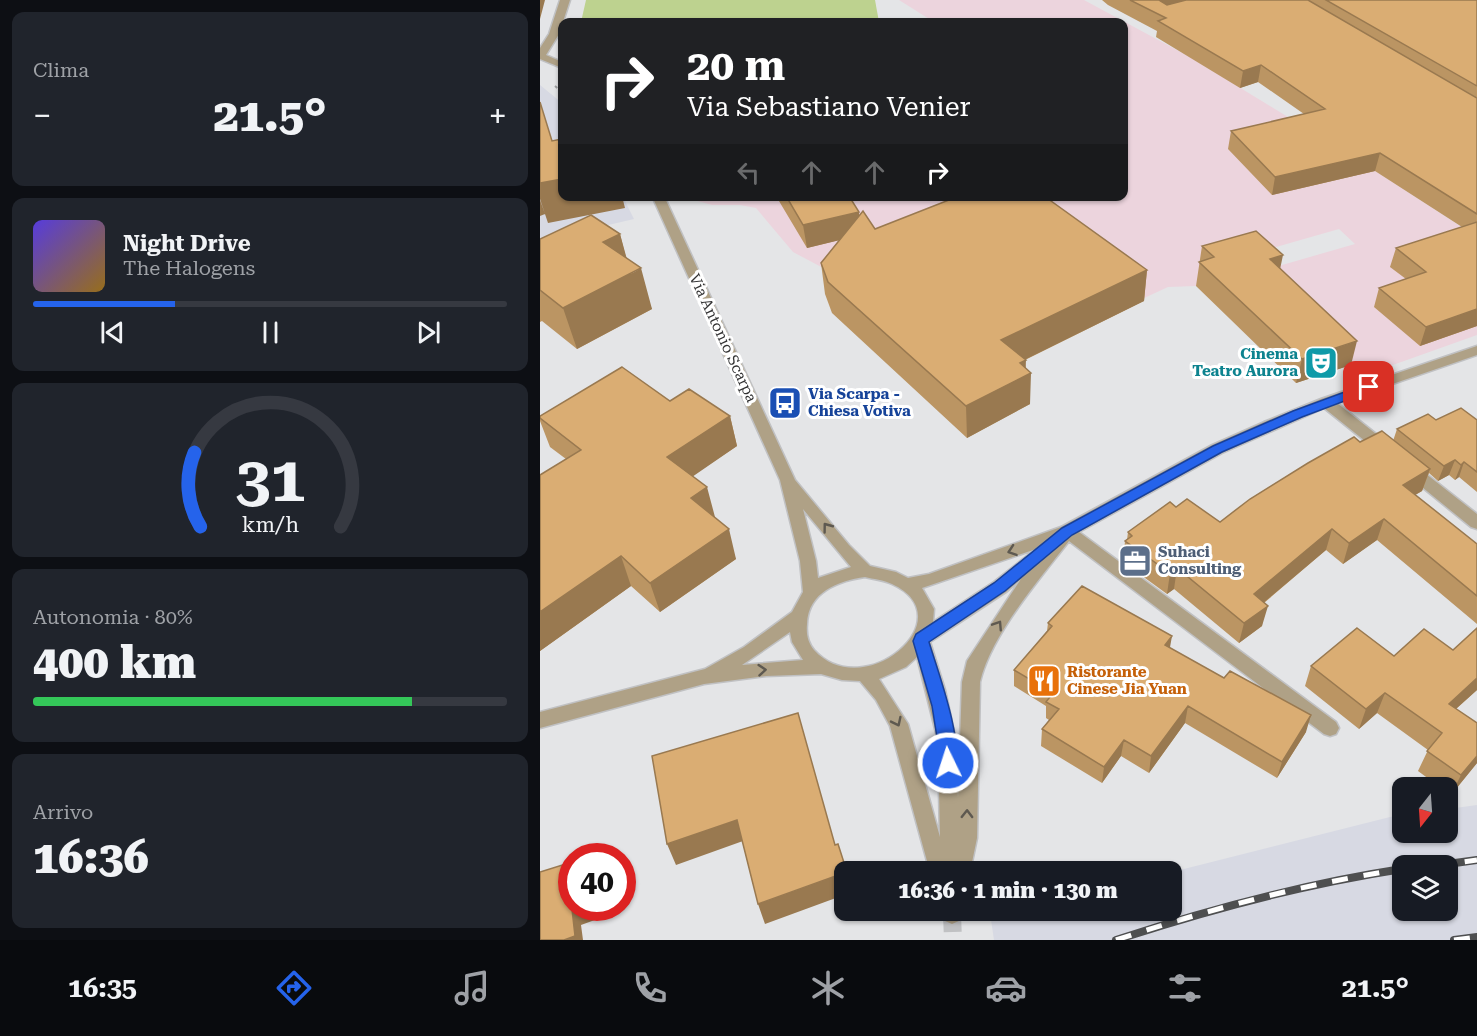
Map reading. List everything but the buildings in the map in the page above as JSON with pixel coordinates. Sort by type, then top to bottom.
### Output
[{"type":"street","points":[[559,18],[564,0]]},
{"type":"street","points":[[558,20],[554,34],[540,56],[558,63]]},
{"type":"street","name":"Via Antonio Scarpa","points":[[660,201],[788,480],[808,561],[811,594]]},
{"type":"street","points":[[909,584],[930,580],[1067,531],[1217,449],[1326,402],[1477,351]]},
{"type":"street","points":[[1326,402],[1477,523]]},
{"type":"street","name":"Via Antonio Scarpa","points":[[788,480],[843,549],[865,571]]},
{"type":"street","points":[[921,639],[999,587],[1067,531]]},
{"type":"street","points":[[1067,531],[1330,728]]},
{"type":"street","points":[[962,861],[967,838],[971,682],[976,662],[1018,595],[1067,531]]},
{"type":"street","points":[[865,571],[883,573],[909,584],[922,598],[927,612],[926,626],[921,639],[910,654],[896,665],[865,674],[840,673],[822,667],[807,655],[798,640],[796,622],[802,606],[811,594],[830,579],[848,573],[865,571]]},
{"type":"street","points":[[704,676],[750,652],[798,617]]},
{"type":"street","points":[[921,639],[948,741],[951,861]]},
{"type":"street","points":[[540,720],[704,676],[766,669],[822,667]]},
{"type":"street","points":[[865,674],[882,695],[899,724],[937,861]]},
{"type":"shaded area","points":[[899,0],[1084,0],[1117,18],[928,18]]},
{"type":"shaded area","points":[[1128,24],[1188,56],[1357,159],[1477,237],[1477,335],[1376,371],[1351,365],[1266,282],[1268,269],[1355,244],[1339,229],[1200,269],[1211,281],[1196,286],[1168,287],[1142,299],[827,270],[793,252],[756,208],[740,205],[712,205],[698,201],[1128,201]]},
{"type":"shaded area","points":[[540,85],[558,100],[558,201],[625,201],[634,219],[540,241]]},
{"type":"shaded area","points":[[1477,805],[1477,940],[994,940],[991,921],[1182,921],[1182,869],[1392,817],[1392,843],[1458,843],[1458,808]]},
{"type":"green space","points":[[586,0],[875,0],[878,18],[582,18]]},
{"type":"tunnel","points":[[952,921],[953,940]]},
{"type":"railway","points":[[1458,863],[1477,860]]},
{"type":"railway","points":[[1116,940],[1258,898],[1392,871]]},
{"type":"railway","points":[[1454,940],[1477,937]]},
{"type":"place","name":"Cinema Teatro Aurora","points":[[1321,363]]},
{"type":"place","name":"Via Scarpa - Chiesa Votiva","points":[[785,403]]},
{"type":"place","name":"Suhaci Consulting","points":[[1135,561]]},
{"type":"place","name":"Ristorante Cinese Jia Yuan","points":[[1044,681]]},
{"type":"route","points":[[948,763],[948,741],[922,638],[999,587],[1067,531],[1217,449],[1269,425],[1369,387]]}]
